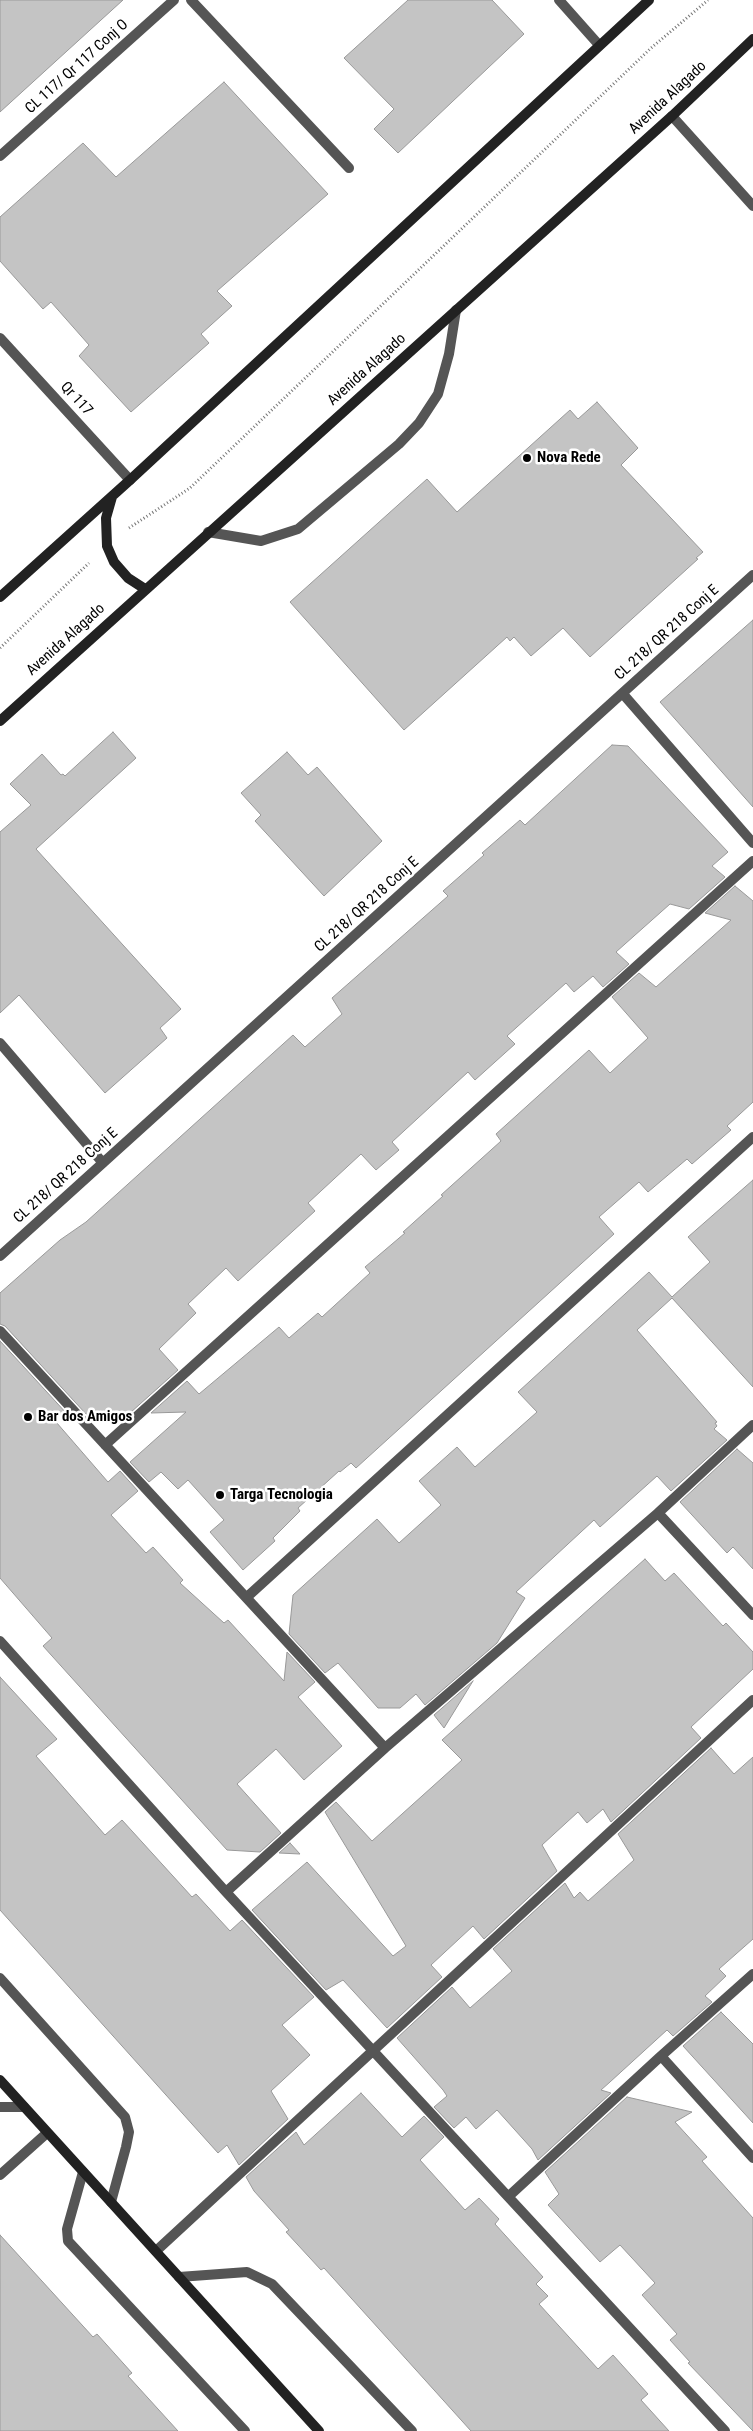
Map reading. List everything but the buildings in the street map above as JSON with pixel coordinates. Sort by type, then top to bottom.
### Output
[{"type":"main road","points":[[0,596],[130,480],[598,45],[649,0]]},
{"type":"main road","name":"Avenida Alagado","points":[[0,721],[672,116],[753,39]]},
{"type":"main road","points":[[112,496],[106,518],[107,546],[128,578],[145,589]]},
{"type":"main road","points":[[0,2080],[319,2431]]},
{"type":"street","name":"CL 117/ Qr 117 Conj O","points":[[0,156],[174,0]]},
{"type":"street","points":[[191,0],[349,168]]},
{"type":"street","points":[[559,0],[598,45]]},
{"type":"street","points":[[672,116],[753,206]]},
{"type":"street","points":[[208,532],[261,541],[298,529],[399,444],[419,423],[438,394],[449,354],[456,310]]},
{"type":"street","name":"Qr 117","points":[[0,338],[130,480]]},
{"type":"street","name":"CL 218/ QR 218 Conj E","points":[[0,1256],[753,575]]},
{"type":"street","points":[[622,694],[753,843]]},
{"type":"street","points":[[105,1445],[753,861]]},
{"type":"street","points":[[0,1043],[103,1163]]},
{"type":"street","points":[[247,1598],[753,1137]]},
{"type":"street","points":[[0,1331],[385,1748]]},
{"type":"street","points":[[226,1892],[385,1748],[658,1512],[753,1425]]},
{"type":"street","points":[[658,1512],[753,1615]]},
{"type":"street","points":[[0,1641],[226,1892],[726,2431]]},
{"type":"street","points":[[156,2251],[753,1700]]},
{"type":"street","points":[[509,2196],[753,1974]]},
{"type":"street","points":[[0,1978],[125,2117],[128,2132],[126,2147],[111,2202]]},
{"type":"street","points":[[661,2056],[753,2158]]},
{"type":"street","points":[[0,2107],[24,2107]]},
{"type":"street","points":[[0,2174],[48,2133]]},
{"type":"street","points":[[84,2172],[67,2229],[68,2241],[245,2431]]},
{"type":"street","points":[[179,2277],[247,2272],[272,2284],[412,2431]]},
{"type":"path","points":[[0,648],[122,532],[190,488],[650,49],[708,0]]},
{"type":"place","name":"Nova Rede","points":[[527,458]]},
{"type":"place","name":"Bar dos Amigos","points":[[28,1417]]},
{"type":"place","name":"Targa Tecnologia","points":[[220,1495]]}]
